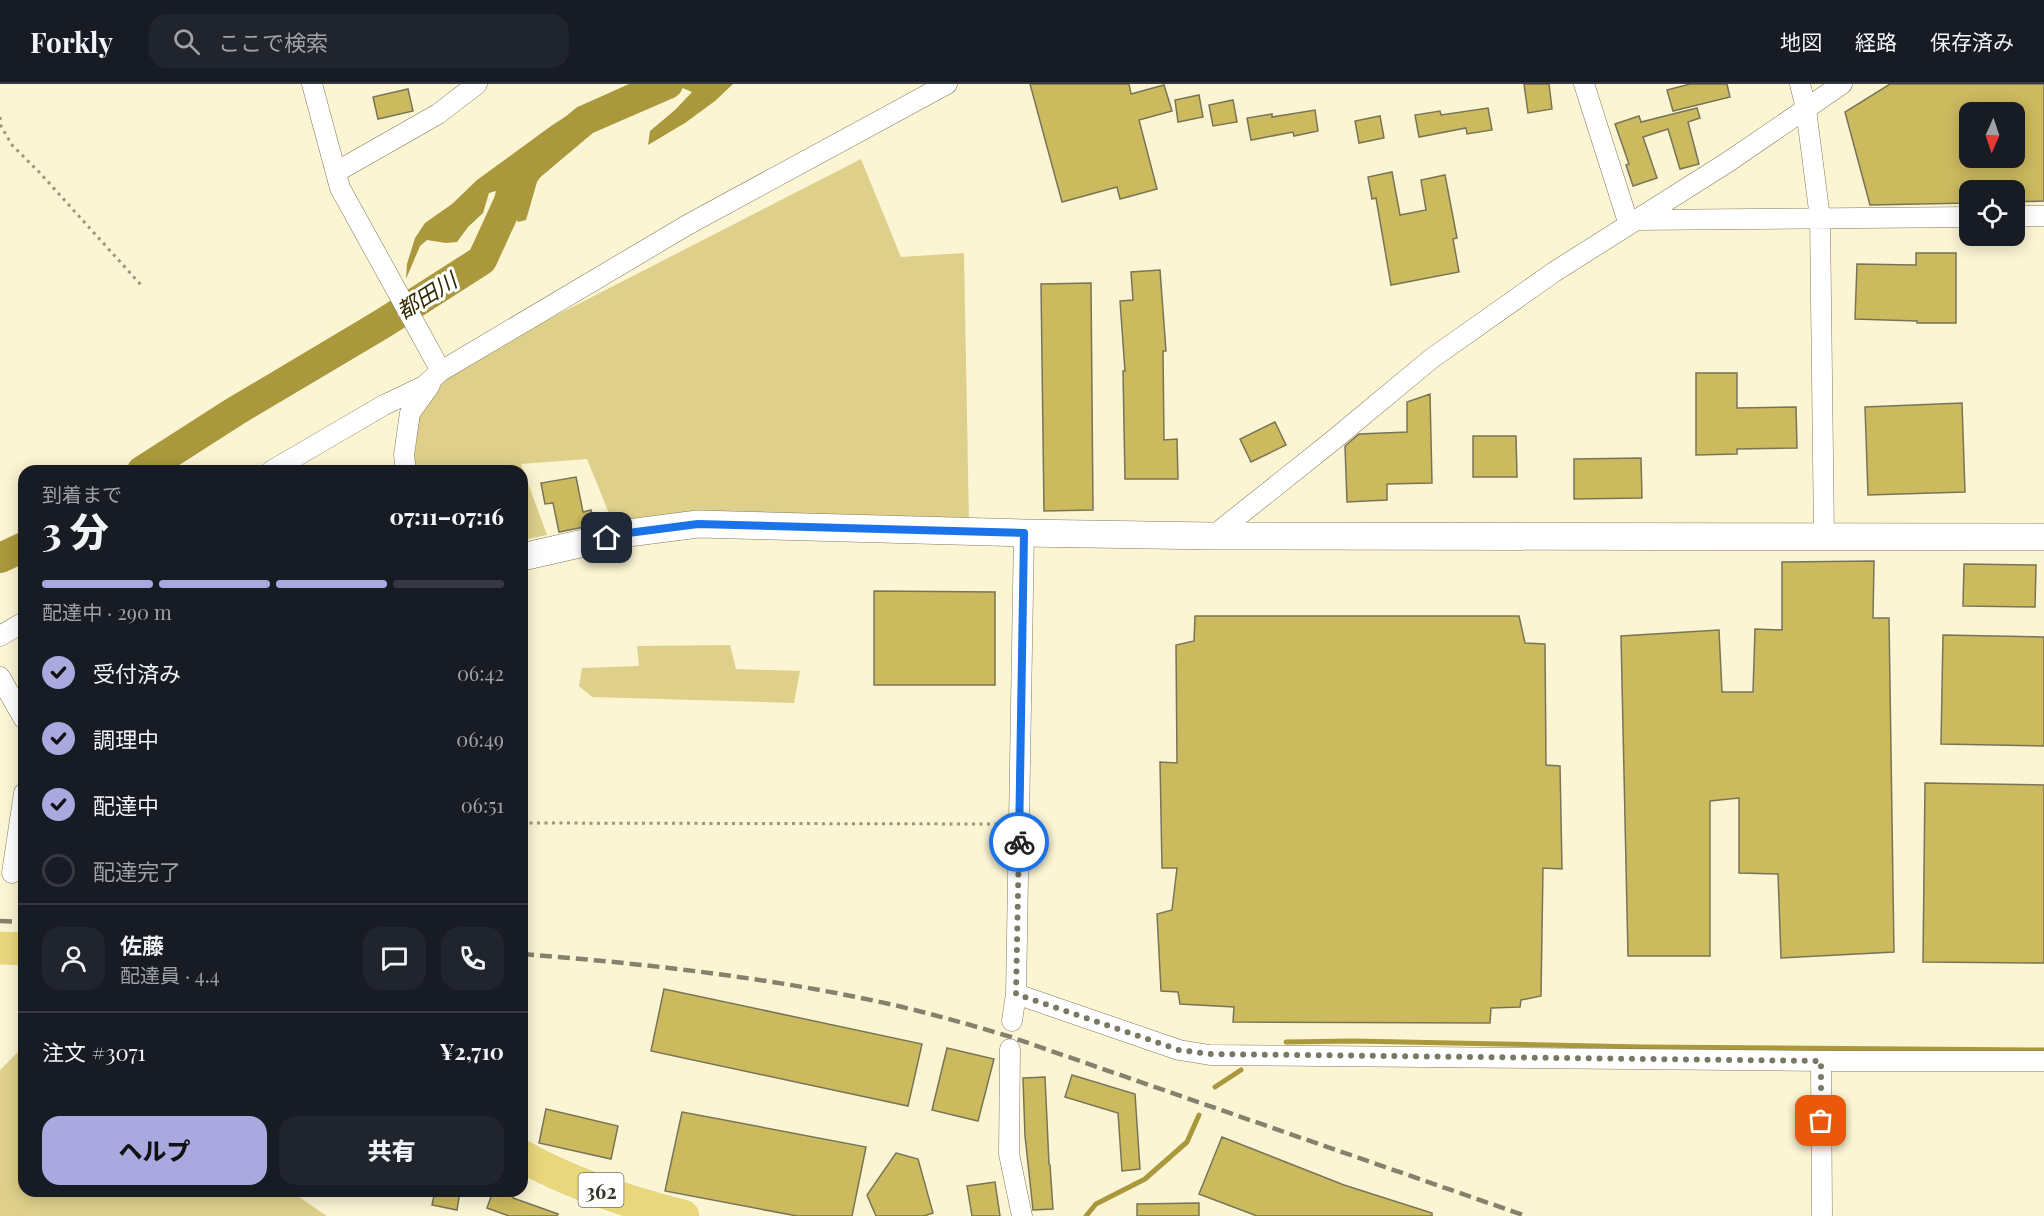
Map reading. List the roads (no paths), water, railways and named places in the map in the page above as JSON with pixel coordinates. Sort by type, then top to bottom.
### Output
[{"type":"highway","points":[[0,948],[18,949]]},
{"type":"highway","name":"362","points":[[528,1159],[640,1211],[682,1216]]},
{"type":"street","points":[[312,84],[338,180],[441,371]]},
{"type":"street","points":[[338,180],[438,114],[477,84]]},
{"type":"street","points":[[281,465],[384,405],[424,386],[441,371],[689,224],[947,84]]},
{"type":"street","points":[[1584,84],[1632,222]]},
{"type":"street","points":[[1800,84],[1806,109],[1820,218],[1824,536]]},
{"type":"street","points":[[1213,536],[1431,359],[1554,272],[1728,162],[1842,84]]},
{"type":"street","points":[[2025,216],[2044,216]]},
{"type":"street","points":[[1632,222],[1959,217]]},
{"type":"street","points":[[405,465],[404,455],[410,413],[441,371]]},
{"type":"street","points":[[528,556],[628,533],[698,524],[1213,536],[2044,537]]},
{"type":"street","points":[[1012,1021],[1016,994],[1024,533]]},
{"type":"street","points":[[0,636],[18,626]]},
{"type":"street","points":[[0,677],[18,708]]},
{"type":"street","points":[[12,873],[18,833]]},
{"type":"street","points":[[1016,994],[1179,1050],[1210,1054],[1821,1061],[2044,1061]]},
{"type":"street","points":[[1010,1048],[1009,1154],[1022,1216]]},
{"type":"street","points":[[1821,1061],[1822,1216]]},
{"type":"waterway","name":"都田川","points":[[151,465],[482,260],[522,173],[585,120],[668,84]]},
{"type":"waterway","name":"都田川","points":[[0,558],[18,550]]},
{"type":"waterway","points":[[1286,1042],[2044,1050]]},
{"type":"waterway","points":[[1215,1087],[1241,1070]]},
{"type":"waterway","points":[[1086,1216],[1096,1204],[1145,1179],[1187,1142],[1199,1115]]},
{"type":"railway","points":[[0,921],[18,922]]},
{"type":"railway","points":[[528,955],[735,976],[899,1006],[1011,1037],[1526,1216]]}]
